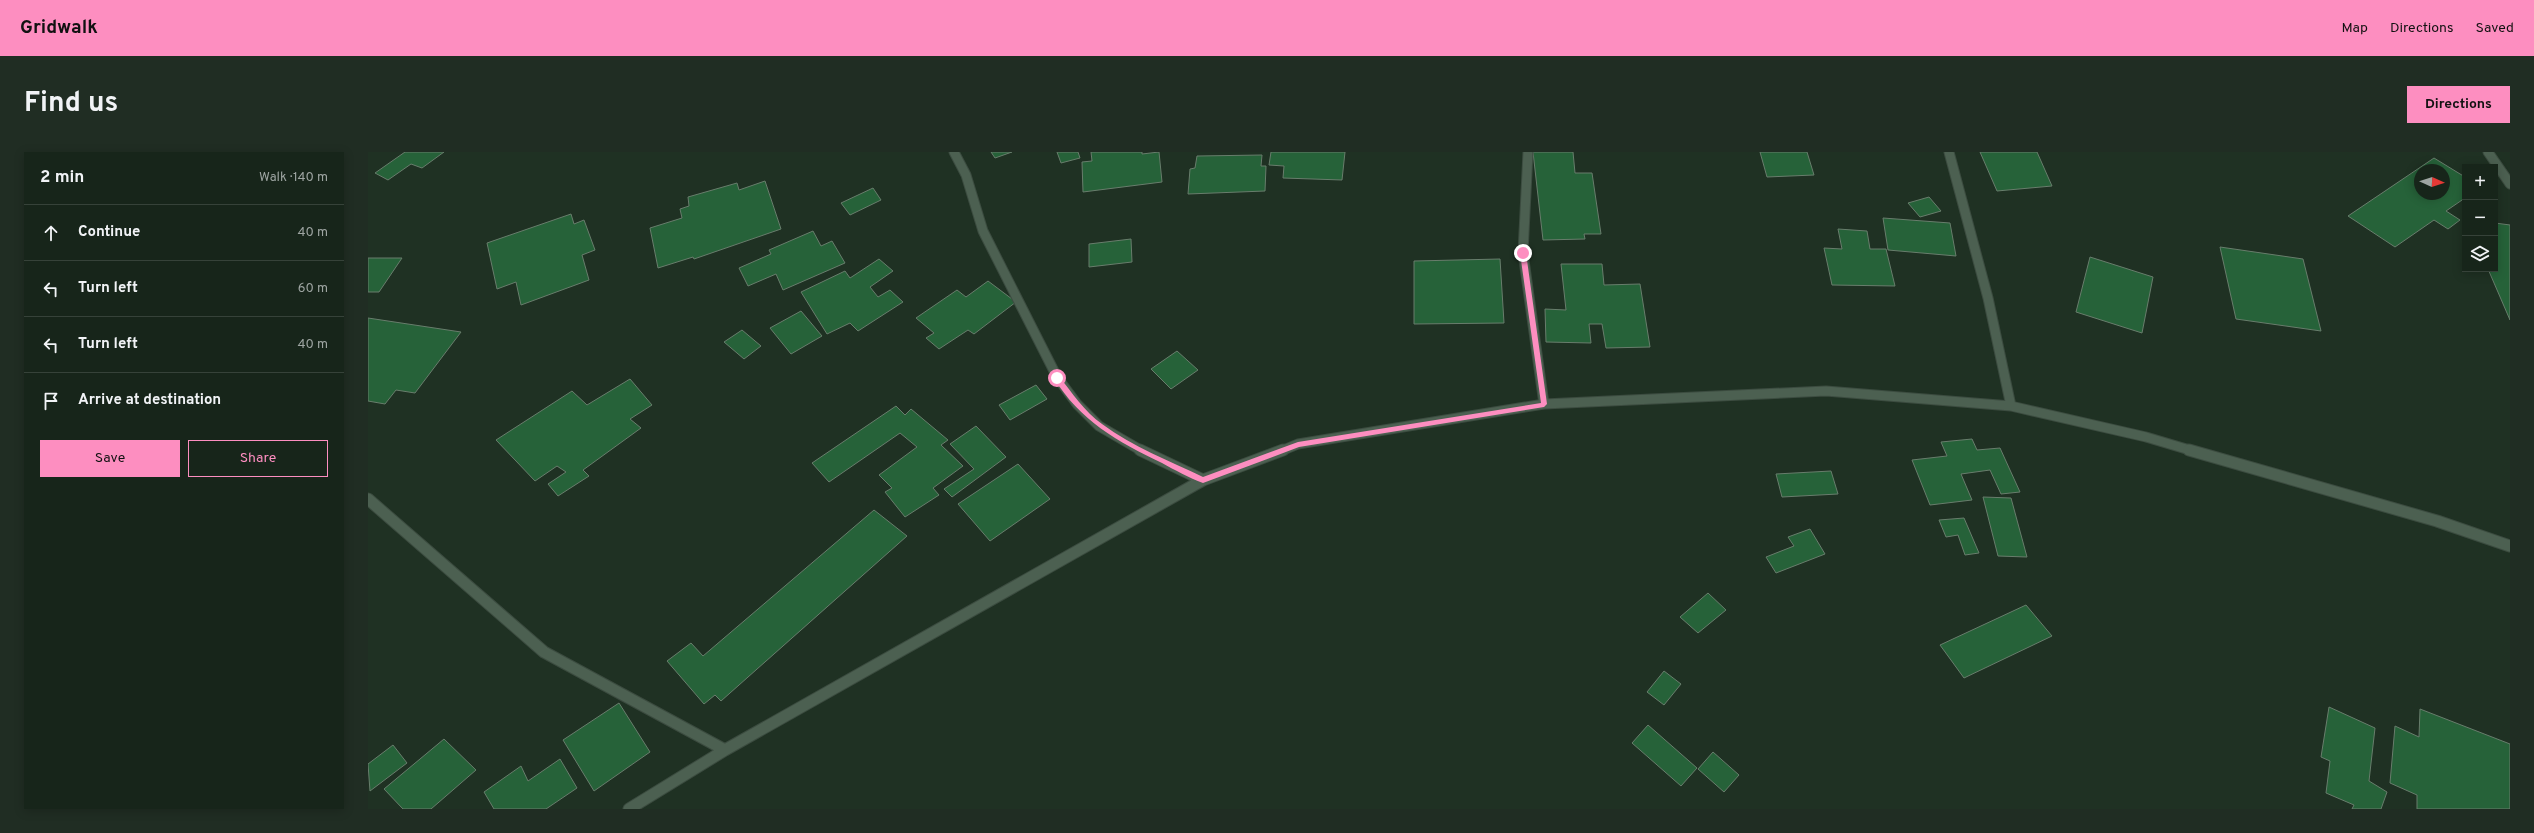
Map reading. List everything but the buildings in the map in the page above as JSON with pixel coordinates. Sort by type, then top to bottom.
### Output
[{"type":"street","points":[[954,152],[966,175],[983,231],[1057,378],[1077,404],[1099,426],[1129,444],[1203,480]]},
{"type":"street","points":[[1528,152],[1523,253],[1544,404]]},
{"type":"street","points":[[1949,152],[1988,298],[2011,406]]},
{"type":"street","points":[[2488,152],[2510,184]]},
{"type":"street","points":[[630,809],[725,750],[1203,480],[1298,444],[1544,404],[1826,391],[2011,406],[2146,437],[2437,521],[2510,546]]},
{"type":"street","points":[[368,499],[544,652],[725,750]]},
{"type":"route","points":[[1057,378],[1077,404],[1099,426],[1129,444],[1203,480],[1298,444],[1544,404],[1523,253]]}]
